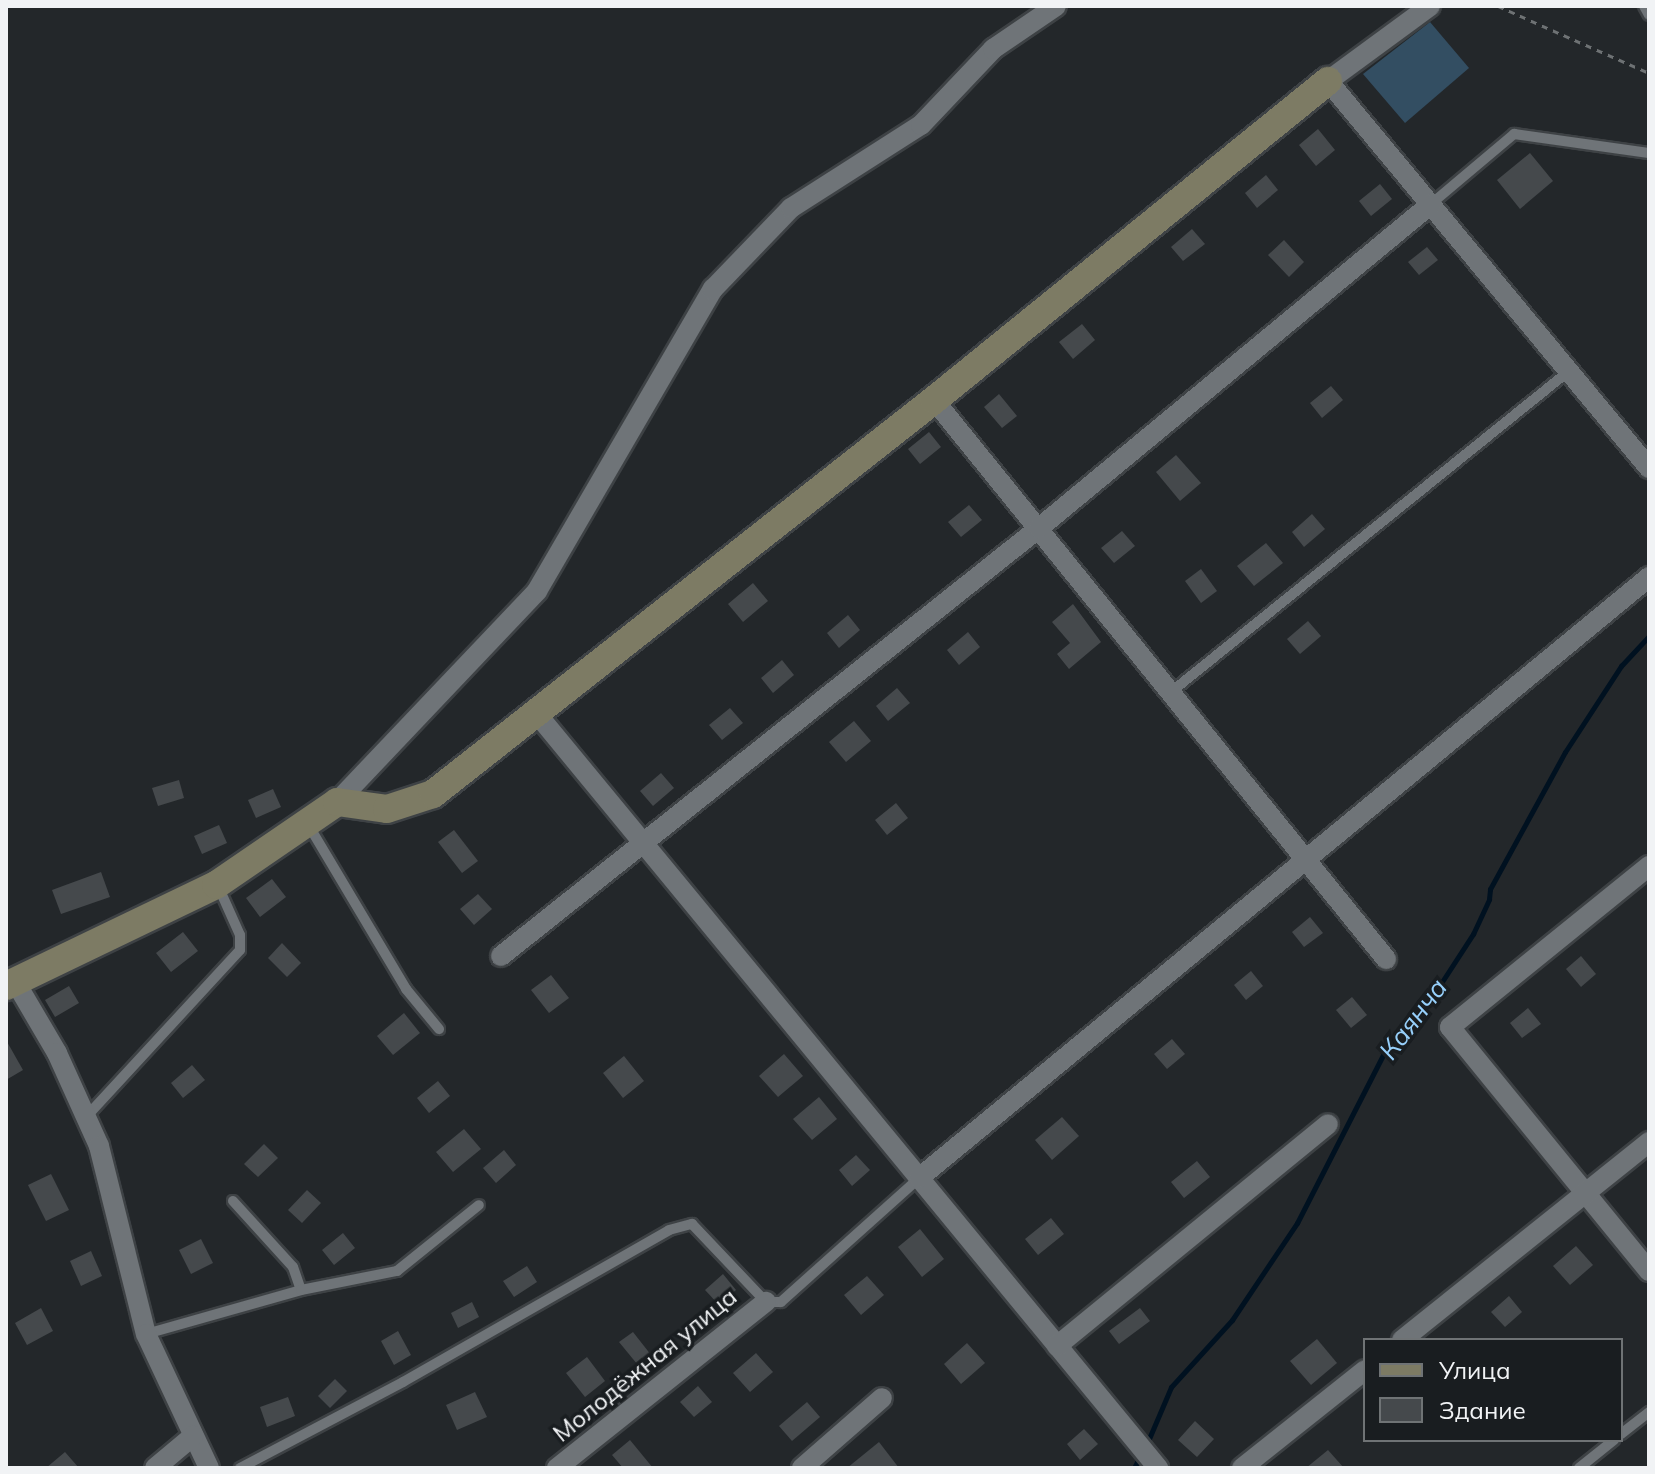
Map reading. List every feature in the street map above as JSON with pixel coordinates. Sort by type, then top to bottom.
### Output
[{"type":"street","points":[[209,1468],[146,1334],[118,1211],[99,1146],[57,1053],[11,985],[217,884],[337,802],[537,591],[713,289],[791,208],[921,125],[993,49],[1056,6]]},
{"type":"street","points":[[337,802],[387,809],[433,794],[934,400],[1328,81],[1430,6]]},
{"type":"street","points":[[1328,81],[1649,468]]},
{"type":"street","points":[[501,956],[645,846],[1039,528],[1431,204]]},
{"type":"street","points":[[934,400],[1386,959]]},
{"type":"street","points":[[919,1178],[1649,577]]},
{"type":"street","points":[[537,714],[1158,1468]]},
{"type":"street","points":[[1649,866],[1450,1027],[1649,1271]]},
{"type":"street","points":[[1057,1346],[1328,1124]]},
{"type":"street","points":[[1405,1338],[1649,1142]]},
{"type":"street","name":"Молодёжная улица","points":[[557,1468],[766,1302]]},
{"type":"street","points":[[1242,1468],[1363,1372]]},
{"type":"street","points":[[802,1468],[882,1398]]},
{"type":"street","points":[[155,1468],[193,1436]]},
{"type":"lane","points":[[1644,6],[1649,15]]},
{"type":"lane","points":[[1431,204],[1514,134],[1649,153]]},
{"type":"lane","points":[[1171,692],[1569,371]]},
{"type":"lane","points":[[308,824],[406,989],[439,1029]]},
{"type":"lane","points":[[86,1117],[240,950],[240,935],[217,884]]},
{"type":"lane","points":[[240,1468],[403,1382],[669,1230],[692,1224],[766,1302],[781,1302],[801,1288],[832,1253],[919,1178]]},
{"type":"lane","points":[[233,1201],[293,1267],[301,1290]]},
{"type":"lane","points":[[146,1334],[301,1290],[397,1271],[479,1205]]},
{"type":"lane","points":[[1623,1432],[1649,1412]]},
{"type":"lane","points":[[1579,1468],[1612,1442]]},
{"type":"path","points":[[1498,6],[1649,73]]},
{"type":"shaded area","points":[[1430,22],[1469,68],[1405,123],[1363,74]]},
{"type":"building","points":[[1318,129],[1335,150],[1316,166],[1299,145]]},
{"type":"building","points":[[1530,153],[1553,181],[1520,209],[1497,180]]},
{"type":"building","points":[[1266,175],[1278,190],[1257,208],[1245,193]]},
{"type":"building","points":[[1380,184],[1392,199],[1371,216],[1359,201]]},
{"type":"building","points":[[1192,229],[1205,244],[1183,261],[1171,247]]},
{"type":"building","points":[[1284,240],[1304,262],[1289,277],[1268,255]]},
{"type":"building","points":[[1427,247],[1438,260],[1419,275],[1408,262]]},
{"type":"building","points":[[1082,324],[1095,340],[1073,359],[1059,342]]},
{"type":"building","points":[[1331,386],[1343,400],[1322,418],[1310,403]]},
{"type":"building","points":[[999,394],[1017,416],[1002,428],[984,407]]},
{"type":"building","points":[[929,432],[941,447],[920,464],[908,449]]},
{"type":"building","points":[[1176,455],[1201,483],[1180,501],[1156,472]]},
{"type":"building","points":[[969,505],[982,520],[961,537],[948,522]]},
{"type":"building","points":[[1312,514],[1325,529],[1304,547],[1292,532]]},
{"type":"building","points":[[1122,531],[1135,546],[1114,563],[1101,548]]},
{"type":"building","points":[[1266,543],[1283,563],[1254,586],[1237,566]]},
{"type":"building","points":[[1201,569],[1217,591],[1201,603],[1185,581]]},
{"type":"building","points":[[753,583],[768,601],[743,622],[728,604]]},
{"type":"building","points":[[1073,604],[1101,642],[1069,669],[1057,654],[1070,643],[1052,622]]},
{"type":"building","points":[[848,615],[860,630],[839,648],[827,633]]},
{"type":"building","points":[[1308,621],[1321,636],[1300,654],[1287,639]]},
{"type":"building","points":[[968,632],[980,647],[959,665],[947,650]]},
{"type":"building","points":[[782,660],[794,675],[773,693],[761,678]]},
{"type":"building","points":[[897,688],[910,703],[888,721],[876,706]]},
{"type":"building","points":[[730,708],[743,723],[722,740],[709,725]]},
{"type":"building","points":[[854,721],[871,741],[846,762],[829,742]]},
{"type":"building","points":[[661,773],[674,788],[653,806],[640,791]]},
{"type":"building","points":[[179,780],[184,798],[158,806],[152,788]]},
{"type":"building","points":[[273,789],[281,807],[256,818],[248,800]]},
{"type":"building","points":[[896,803],[908,818],[887,835],[875,820]]},
{"type":"building","points":[[219,825],[227,843],[202,854],[194,836]]},
{"type":"building","points":[[454,830],[478,861],[462,873],[438,842]]},
{"type":"building","points":[[101,872],[110,897],[61,914],[52,890]]},
{"type":"building","points":[[272,879],[286,897],[260,917],[246,898]]},
{"type":"building","points":[[478,894],[492,909],[474,925],[460,909]]},
{"type":"building","points":[[1310,917],[1323,933],[1304,947],[1292,932]]},
{"type":"building","points":[[183,932],[198,951],[171,972],[156,953]]},
{"type":"building","points":[[282,943],[301,963],[287,977],[268,958]]},
{"type":"building","points":[[1581,956],[1596,974],[1581,987],[1566,969]]},
{"type":"building","points":[[1251,971],[1263,986],[1246,1000],[1234,985]]},
{"type":"building","points":[[551,975],[569,998],[549,1013],[531,990]]},
{"type":"building","points":[[69,986],[79,1003],[55,1017],[45,1000]]},
{"type":"building","points":[[1352,997],[1367,1015],[1351,1028],[1336,1010]]},
{"type":"building","points":[[1528,1008],[1541,1024],[1522,1038],[1510,1023]]},
{"type":"building","points":[[404,1013],[420,1033],[393,1055],[377,1036]]},
{"type":"building","points":[[1172,1039],[1185,1054],[1167,1069],[1154,1054]]},
{"type":"building","points":[[6,1040],[23,1070],[6,1080]]},
{"type":"building","points":[[784,1054],[803,1076],[778,1097],[759,1076]]},
{"type":"building","points":[[624,1056],[644,1081],[623,1098],[603,1073]]},
{"type":"building","points":[[192,1065],[205,1080],[183,1098],[171,1083]]},
{"type":"building","points":[[438,1081],[450,1096],[429,1113],[417,1098]]},
{"type":"building","points":[[819,1097],[837,1119],[812,1140],[793,1119]]},
{"type":"building","points":[[1062,1117],[1079,1136],[1052,1160],[1035,1140]]},
{"type":"building","points":[[464,1129],[481,1149],[453,1172],[436,1152]]},
{"type":"building","points":[[264,1144],[278,1158],[258,1177],[244,1164]]},
{"type":"building","points":[[504,1150],[516,1165],[496,1183],[483,1168]]},
{"type":"building","points":[[856,1155],[870,1170],[852,1186],[839,1170]]},
{"type":"building","points":[[1197,1161],[1210,1177],[1184,1198],[1171,1182]]},
{"type":"building","points":[[51,1174],[69,1210],[46,1221],[28,1185]]},
{"type":"building","points":[[307,1190],[321,1203],[302,1223],[288,1210]]},
{"type":"building","points":[[1051,1218],[1064,1234],[1038,1255],[1025,1239]]},
{"type":"building","points":[[920,1229],[944,1259],[922,1277],[898,1247]]},
{"type":"building","points":[[343,1233],[355,1248],[334,1265],[322,1250]]},
{"type":"building","points":[[201,1239],[213,1263],[191,1274],[179,1250]]},
{"type":"building","points":[[1576,1246],[1593,1265],[1570,1285],[1553,1266]]},
{"type":"building","points":[[91,1251],[102,1276],[81,1286],[70,1261]]},
{"type":"building","points":[[527,1266],[537,1282],[514,1297],[503,1281]]},
{"type":"building","points":[[723,1274],[736,1290],[719,1305],[705,1290]]},
{"type":"building","points":[[867,1276],[884,1295],[861,1315],[844,1295]]},
{"type":"building","points":[[1509,1296],[1522,1312],[1505,1327],[1491,1312]]},
{"type":"building","points":[[472,1302],[479,1317],[458,1328],[451,1313]]},
{"type":"building","points":[[41,1308],[53,1331],[27,1345],[15,1323]]},
{"type":"building","points":[[1140,1308],[1150,1321],[1119,1344],[1109,1331]]},
{"type":"building","points":[[398,1331],[411,1355],[394,1365],[381,1341]]},
{"type":"building","points":[[633,1332],[655,1360],[642,1370],[619,1342]]},
{"type":"building","points":[[1317,1339],[1337,1363],[1311,1385],[1290,1361]]},
{"type":"building","points":[[967,1343],[985,1363],[961,1384],[944,1364]]},
{"type":"building","points":[[756,1353],[773,1372],[750,1392],[733,1373]]},
{"type":"building","points":[[587,1357],[605,1381],[585,1397],[566,1373]]},
{"type":"building","points":[[335,1379],[347,1391],[330,1408],[318,1396]]},
{"type":"building","points":[[698,1386],[712,1402],[694,1417],[680,1402]]},
{"type":"building","points":[[475,1392],[487,1417],[457,1430],[446,1405]]},
{"type":"building","points":[[288,1397],[295,1416],[267,1427],[260,1407]]},
{"type":"building","points":[[807,1402],[820,1417],[792,1441],[779,1426]]},
{"type":"building","points":[[1195,1421],[1214,1439],[1197,1457],[1178,1440]]},
{"type":"building","points":[[1084,1429],[1098,1444],[1080,1460],[1067,1444]]},
{"type":"building","points":[[630,1440],[653,1468],[623,1468],[612,1455]]},
{"type":"building","points":[[879,1442],[899,1468],[847,1468]]},
{"type":"building","points":[[1328,1450],[1344,1468],[1306,1468]]},
{"type":"building","points":[[65,1452],[79,1468],[46,1468]]},
{"type":"waterway","name":"Каянча","points":[[1148,1441],[1171,1387],[1232,1320],[1297,1223],[1387,1047],[1434,994],[1473,934],[1489,899],[1490,889],[1565,752],[1621,666],[1649,636]]},
{"type":"waterway","name":"Каянча","points":[[1134,1468],[1141,1454]]}]
